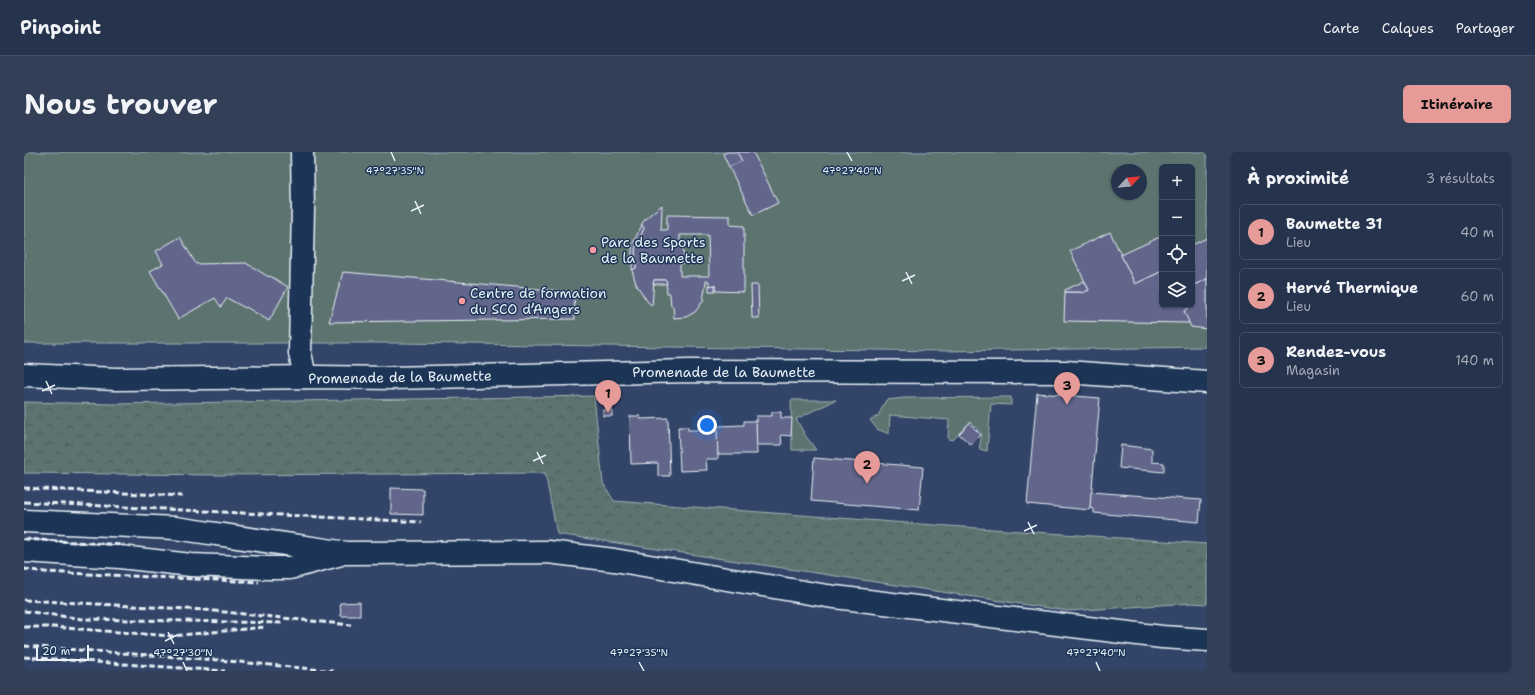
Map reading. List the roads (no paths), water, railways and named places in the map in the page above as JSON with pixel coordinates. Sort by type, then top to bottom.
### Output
[{"type":"street","points":[[302,152],[303,208],[300,353],[305,378]]},
{"type":"street","name":"Promenade de la Baumette","points":[[24,375],[116,379],[392,378],[689,371],[1066,372],[1207,382]]},
{"type":"street","points":[[24,521],[175,528],[347,553],[548,552],[614,560],[827,596],[1154,636],[1207,640]]},
{"type":"street","points":[[24,551],[120,557],[191,565],[268,568],[290,568],[347,553]]},
{"type":"railway","points":[[24,488],[182,496]]},
{"type":"railway","points":[[24,502],[421,522]]},
{"type":"railway","points":[[24,539],[124,545]]},
{"type":"railway","points":[[24,569],[45,572],[259,582]]},
{"type":"railway","points":[[24,600],[205,610],[351,625]]},
{"type":"railway","points":[[24,611],[83,619],[283,623]]},
{"type":"railway","points":[[24,627],[53,627],[171,636],[266,627]]},
{"type":"railway","points":[[24,646],[218,660],[333,671]]},
{"type":"railway","points":[[24,657],[225,671]]},
{"type":"place","name":"Parc des Sports de la Baumette","points":[[593,250]]},
{"type":"place","name":"Centre de formation du SCO d’Angers","points":[[462,301]]},
{"type":"place","name":"Rendez-vous","points":[[1067,405]]},
{"type":"place","name":"Baumette 31","points":[[608,413]]},
{"type":"place","name":"Hervé Thermique","points":[[867,484]]}]
